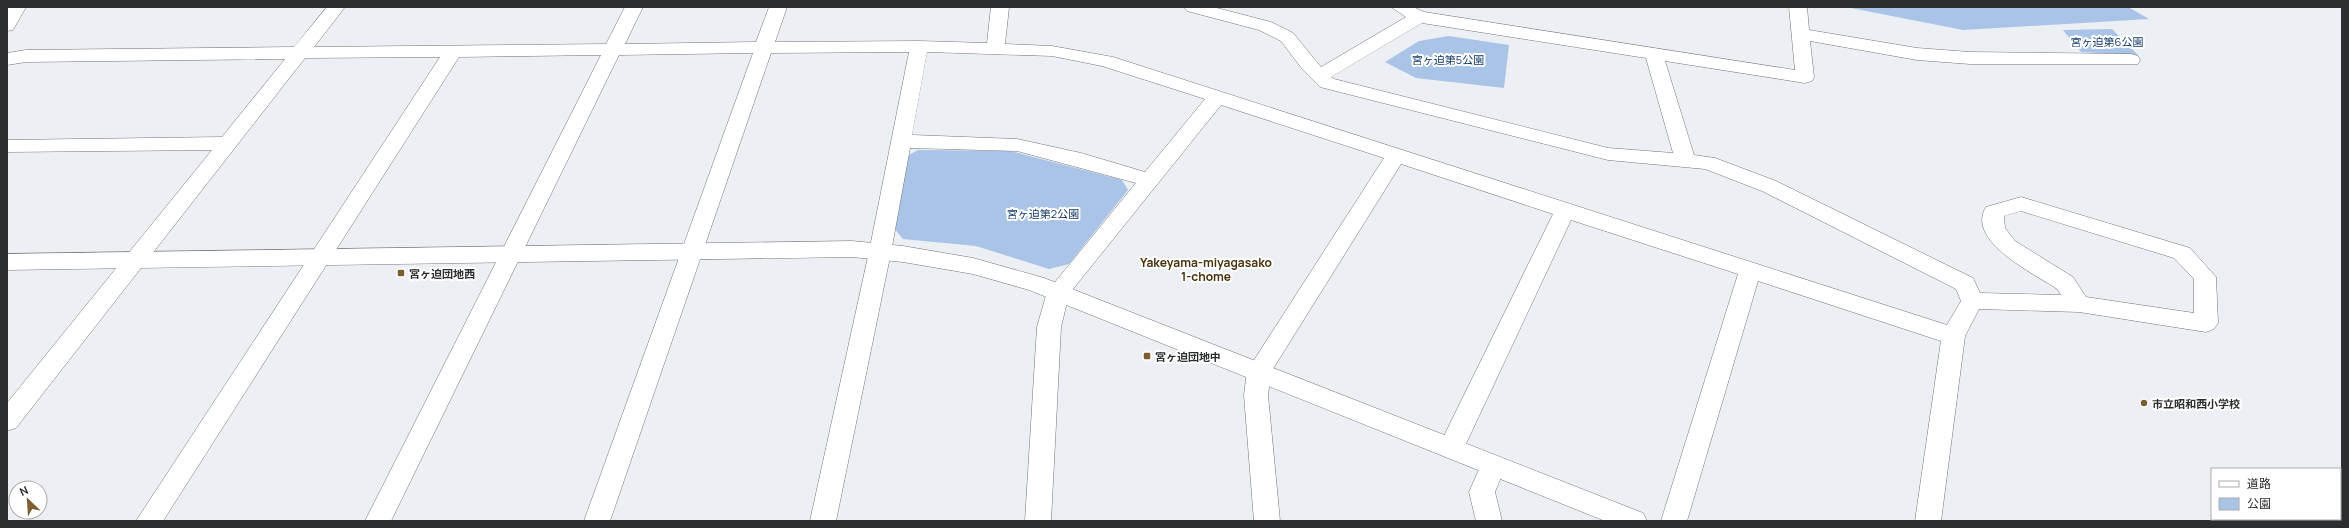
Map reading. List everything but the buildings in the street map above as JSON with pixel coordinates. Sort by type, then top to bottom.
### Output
[{"type":"street","points":[[7,26],[17,7]]},
{"type":"street","points":[[7,421],[336,7]]},
{"type":"street","points":[[378,521],[634,7]]},
{"type":"street","points":[[597,521],[778,7]]},
{"type":"street","points":[[995,48],[1000,7]]},
{"type":"street","points":[[1193,7],[1265,26],[1287,37],[1319,76],[1327,83],[1608,154],[1708,164],[1769,186],[1965,284],[1972,301]]},
{"type":"street","points":[[1400,7],[1419,17],[1805,77],[1798,7]]},
{"type":"street","points":[[1319,76],[1419,17]]},
{"type":"street","points":[[1801,34],[1917,54],[1970,58],[2131,60]]},
{"type":"street","points":[[7,59],[26,56],[919,46],[1052,51],[1106,61],[1953,336]]},
{"type":"street","points":[[823,521],[880,252],[919,46]]},
{"type":"street","points":[[149,521],[453,51]]},
{"type":"street","points":[[1654,54],[1686,162]]},
{"type":"street","points":[[1038,521],[1049,326],[1058,292],[1217,97]]},
{"type":"street","points":[[901,141],[1016,145],[1081,160],[1150,180]]},
{"type":"street","points":[[7,146],[228,143]]},
{"type":"street","points":[[1267,521],[1256,394],[1259,371],[1396,155]]},
{"type":"street","points":[[1972,301],[2079,304],[2206,323],[2206,277],[2182,252],[2021,204],[1993,212],[1994,230],[2007,246],[2065,283],[2079,304]]},
{"type":"street","points":[[1451,448],[1566,210]]},
{"type":"street","points":[[7,262],[852,249],[973,266],[1058,292],[1634,521]]},
{"type":"street","points":[[1674,521],[1750,270]]},
{"type":"street","points":[[1928,521],[1953,336],[1972,301]]},
{"type":"street","points":[[1489,521],[1482,492],[1493,465]]},
{"type":"green space","points":[[1846,7],[2128,7],[2149,19],[1963,30]]},
{"type":"green space","name":"宮ヶ迫第6公園","points":[[2112,29],[2138,55],[2081,52],[2063,30]]},
{"type":"green space","name":"宮ヶ迫第5公園","points":[[1449,36],[1509,45],[1504,88],[1416,78],[1385,62],[1419,41]]},
{"type":"green space","name":"宮ヶ迫第2公園","points":[[918,150],[1010,151],[1122,180],[1128,190],[1069,264],[1049,269],[976,246],[903,239],[893,227],[909,155]]},
{"type":"place","name":"宮ヶ迫団地西","points":[[401,273]]},
{"type":"place","name":"宮ヶ迫団地中","points":[[1147,356]]},
{"type":"place","name":"市立昭和西小学校","points":[[2144,403]]},
{"type":"district","name":"Yakeyama-miyagasako 1-chome","points":[[1206,269]]}]
